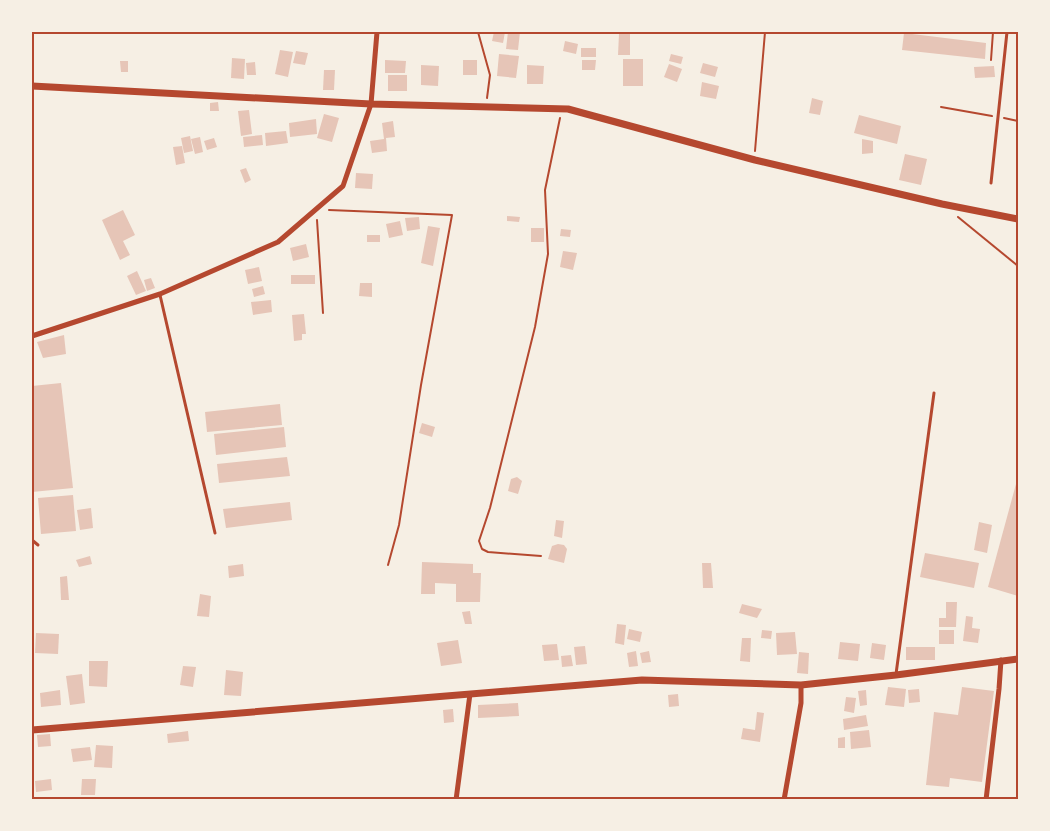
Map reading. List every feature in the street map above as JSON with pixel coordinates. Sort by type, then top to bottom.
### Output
[{"type":"street","points":[[32,336],[160,294],[278,242],[344,186],[371,104],[377,32]]},
{"type":"street","points":[[32,86],[371,104],[562,109],[755,160],[942,204],[1018,219]]},
{"type":"street","points":[[32,729],[642,680],[801,685],[1018,659]]},
{"type":"street","points":[[986,800],[1001,660]]},
{"type":"street","points":[[784,800],[801,704],[801,685]]},
{"type":"street","points":[[456,800],[470,694]]},
{"type":"lane","points":[[991,183],[1007,32]]},
{"type":"lane","points":[[160,294],[215,533]]},
{"type":"lane","points":[[896,675],[934,393]]},
{"type":"lane","points":[[32,540],[38,545]]},
{"type":"path","points":[[478,32],[490,75],[486,107]]},
{"type":"path","points":[[755,160],[765,32]]},
{"type":"path","points":[[991,60],[993,32]]},
{"type":"path","points":[[941,107],[1018,121]]},
{"type":"path","points":[[541,556],[488,552],[482,549],[479,541],[490,508],[536,327],[548,254],[545,190],[562,109]]},
{"type":"path","points":[[942,204],[1018,266]]},
{"type":"path","points":[[323,313],[316,209],[453,215],[421,385],[399,525],[388,565]]},
{"type":"building","points":[[494,32],[505,32],[503,43],[492,41]]},
{"type":"building","points":[[508,32],[520,32],[518,50],[506,49]]},
{"type":"building","points":[[904,33],[986,43],[985,59],[902,50]]},
{"type":"building","points":[[619,34],[630,34],[630,55],[618,55]]},
{"type":"building","points":[[565,41],[578,44],[576,54],[563,51]]},
{"type":"building","points":[[581,48],[596,48],[596,57],[581,57]]},
{"type":"building","points":[[280,50],[293,52],[288,77],[275,74]]},
{"type":"building","points":[[296,51],[308,53],[305,65],[293,63]]},
{"type":"building","points":[[499,54],[519,56],[516,78],[497,76]]},
{"type":"building","points":[[671,54],[683,57],[681,64],[669,61]]},
{"type":"building","points":[[232,58],[245,59],[244,79],[231,78]]},
{"type":"building","points":[[623,59],[643,59],[643,86],[623,86]]},
{"type":"building","points":[[385,60],[406,61],[405,73],[385,73]]},
{"type":"building","points":[[463,60],[477,60],[477,75],[463,75]]},
{"type":"building","points":[[582,60],[596,60],[595,70],[582,70]]},
{"type":"building","points":[[120,61],[128,61],[128,72],[121,72]]},
{"type":"building","points":[[255,62],[256,75],[247,75],[246,63]]},
{"type":"building","points":[[703,63],[718,67],[715,77],[700,73]]},
{"type":"building","points":[[669,64],[682,69],[677,82],[664,77]]},
{"type":"building","points":[[421,65],[439,66],[438,86],[421,85]]},
{"type":"building","points":[[527,65],[544,66],[543,84],[527,84]]},
{"type":"building","points":[[994,66],[995,77],[975,78],[974,67]]},
{"type":"building","points":[[324,70],[335,70],[334,90],[323,90]]},
{"type":"building","points":[[388,75],[407,75],[407,91],[388,91]]},
{"type":"building","points":[[702,82],[719,86],[716,99],[700,96]]},
{"type":"building","points":[[812,98],[823,101],[820,115],[809,113]]},
{"type":"building","points":[[218,102],[219,111],[210,111],[210,103]]},
{"type":"building","points":[[249,110],[252,134],[241,136],[238,111]]},
{"type":"building","points":[[324,114],[339,118],[332,142],[317,138]]},
{"type":"building","points":[[859,115],[901,126],[897,144],[854,133]]},
{"type":"building","points":[[316,119],[317,134],[290,137],[289,123]]},
{"type":"building","points":[[393,121],[395,137],[386,138],[387,151],[372,153],[370,141],[384,139],[382,123]]},
{"type":"building","points":[[286,131],[288,143],[266,146],[265,133]]},
{"type":"building","points":[[262,135],[263,145],[244,147],[243,137]]},
{"type":"building","points":[[190,136],[193,151],[184,153],[181,138]]},
{"type":"building","points":[[200,137],[203,152],[195,154],[191,139]]},
{"type":"building","points":[[214,138],[217,147],[207,150],[204,141]]},
{"type":"building","points":[[862,139],[873,141],[873,153],[862,154]]},
{"type":"building","points":[[182,146],[185,163],[176,165],[173,147]]},
{"type":"building","points":[[905,154],[927,159],[921,185],[899,180]]},
{"type":"building","points":[[246,168],[251,180],[245,183],[240,170]]},
{"type":"building","points":[[356,173],[373,174],[372,189],[355,188]]},
{"type":"building","points":[[123,210],[135,235],[123,241],[130,255],[120,260],[102,220]]},
{"type":"building","points":[[507,216],[520,217],[519,222],[507,221]]},
{"type":"building","points":[[419,217],[420,229],[407,231],[405,218]]},
{"type":"building","points":[[400,221],[403,235],[389,238],[386,224]]},
{"type":"building","points":[[428,226],[440,228],[433,266],[421,263]]},
{"type":"building","points":[[531,228],[544,228],[544,242],[531,242]]},
{"type":"building","points":[[561,229],[571,230],[570,237],[560,236]]},
{"type":"building","points":[[367,235],[380,235],[380,242],[367,242]]},
{"type":"building","points":[[306,244],[309,257],[293,261],[290,248]]},
{"type":"building","points":[[563,251],[577,253],[573,270],[560,267]]},
{"type":"building","points":[[259,267],[262,281],[248,284],[245,270]]},
{"type":"building","points":[[137,271],[146,291],[136,295],[127,276]]},
{"type":"building","points":[[291,275],[315,275],[315,284],[291,284]]},
{"type":"building","points":[[151,278],[155,288],[147,291],[144,280]]},
{"type":"building","points":[[360,283],[372,283],[372,297],[359,296]]},
{"type":"building","points":[[263,286],[265,294],[254,297],[252,289]]},
{"type":"building","points":[[271,300],[272,312],[253,315],[251,302]]},
{"type":"building","points":[[304,314],[306,334],[302,334],[302,340],[294,341],[292,315]]},
{"type":"building","points":[[64,335],[66,354],[43,358],[37,342]]},
{"type":"building","points":[[61,383],[73,488],[32,492],[32,386]]},
{"type":"building","points":[[280,404],[282,425],[207,432],[205,412]]},
{"type":"building","points":[[422,423],[435,427],[432,437],[419,433]]},
{"type":"building","points":[[284,427],[286,447],[216,455],[214,434]]},
{"type":"building","points":[[287,457],[290,476],[219,483],[217,464]]},
{"type":"building","points":[[517,477],[522,481],[518,494],[508,491],[511,479]]},
{"type":"building","points":[[1016,484],[1018,485],[1018,596],[988,587]]},
{"type":"building","points":[[73,495],[76,531],[41,534],[38,498]]},
{"type":"building","points":[[290,502],[292,520],[226,528],[223,509]]},
{"type":"building","points":[[91,508],[93,528],[80,530],[77,510]]},
{"type":"building","points":[[556,520],[564,521],[562,538],[554,536]]},
{"type":"building","points":[[979,522],[992,525],[987,553],[974,550]]},
{"type":"building","points":[[564,545],[567,549],[564,563],[548,559],[552,546]]},
{"type":"building","points":[[925,553],[979,563],[974,588],[920,577]]},
{"type":"building","points":[[90,556],[92,564],[79,567],[76,560]]},
{"type":"building","points":[[422,562],[473,564],[473,573],[481,573],[480,602],[456,602],[456,584],[435,583],[435,594],[421,594]]},
{"type":"building","points":[[702,563],[711,563],[713,588],[703,588]]},
{"type":"building","points":[[243,564],[244,576],[229,578],[228,566]]},
{"type":"building","points":[[67,576],[69,600],[61,600],[60,577]]},
{"type":"building","points":[[200,594],[211,596],[209,617],[197,616]]},
{"type":"building","points":[[946,602],[957,602],[956,627],[939,627],[939,618],[946,618]]},
{"type":"building","points":[[742,604],[762,609],[757,618],[739,613]]},
{"type":"building","points":[[470,611],[472,624],[465,624],[462,612]]},
{"type":"building","points":[[966,616],[973,617],[972,628],[980,629],[978,643],[963,641]]},
{"type":"building","points":[[617,624],[626,625],[624,645],[615,643]]},
{"type":"building","points":[[629,629],[642,632],[640,642],[627,639]]},
{"type":"building","points":[[762,630],[772,631],[771,639],[761,638]]},
{"type":"building","points":[[939,630],[954,630],[954,644],[939,644]]},
{"type":"building","points":[[795,632],[797,654],[777,655],[776,633]]},
{"type":"building","points":[[36,633],[59,634],[58,654],[35,653]]},
{"type":"building","points":[[742,638],[751,638],[750,662],[740,661]]},
{"type":"building","points":[[458,640],[462,663],[441,666],[437,643]]},
{"type":"building","points":[[840,642],[860,644],[858,661],[838,659]]},
{"type":"building","points":[[872,643],[886,645],[884,660],[870,658]]},
{"type":"building","points":[[557,644],[559,660],[544,661],[542,645]]},
{"type":"building","points":[[585,646],[587,664],[576,665],[574,647]]},
{"type":"building","points":[[906,647],[935,647],[935,660],[906,660]]},
{"type":"building","points":[[636,651],[638,666],[629,667],[627,653]]},
{"type":"building","points":[[649,651],[651,662],[642,663],[640,653]]},
{"type":"building","points":[[799,652],[809,653],[808,674],[797,673]]},
{"type":"building","points":[[571,655],[573,666],[562,667],[561,656]]},
{"type":"building","points":[[89,661],[108,661],[107,687],[89,686]]},
{"type":"building","points":[[183,666],[196,667],[193,687],[180,685]]},
{"type":"building","points":[[226,670],[243,672],[241,696],[224,695]]},
{"type":"building","points":[[82,674],[85,703],[70,705],[66,676]]},
{"type":"building","points":[[888,687],[906,689],[904,707],[885,705]]},
{"type":"building","points":[[962,687],[994,691],[982,782],[950,778],[949,787],[926,785],[934,712],[958,715]]},
{"type":"building","points":[[919,689],[920,702],[909,703],[908,690]]},
{"type":"building","points":[[60,690],[61,705],[41,707],[40,693]]},
{"type":"building","points":[[866,690],[867,705],[860,706],[858,691]]},
{"type":"building","points":[[678,694],[679,706],[669,707],[668,695]]},
{"type":"building","points":[[846,697],[856,698],[854,713],[844,711]]},
{"type":"building","points":[[518,703],[519,716],[478,718],[478,705]]},
{"type":"building","points":[[453,709],[454,722],[444,723],[443,710]]},
{"type":"building","points":[[757,712],[764,713],[760,742],[741,739],[743,728],[755,730]]},
{"type":"building","points":[[866,715],[868,726],[844,730],[843,719]]},
{"type":"building","points":[[869,730],[871,747],[851,749],[850,732]]},
{"type":"building","points":[[188,731],[189,741],[168,743],[167,734]]},
{"type":"building","points":[[50,734],[51,746],[38,747],[37,735]]},
{"type":"building","points":[[845,737],[845,748],[838,748],[838,738]]},
{"type":"building","points":[[96,745],[113,746],[112,768],[94,767]]},
{"type":"building","points":[[90,747],[92,760],[73,762],[71,749]]},
{"type":"building","points":[[51,779],[52,790],[36,792],[35,781]]},
{"type":"building","points":[[82,779],[96,779],[95,795],[81,795]]}]
